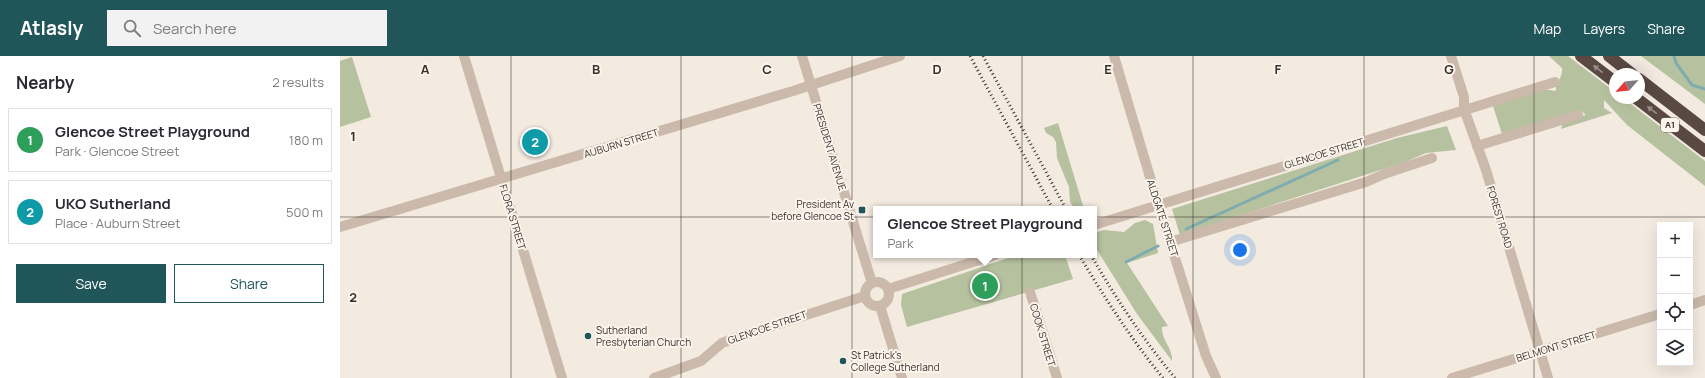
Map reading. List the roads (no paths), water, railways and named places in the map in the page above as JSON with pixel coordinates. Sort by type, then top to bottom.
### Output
[{"type":"highway","points":[[1581,56],[1609,77]]},
{"type":"highway","points":[[1609,56],[1624,68]]},
{"type":"highway","name":"A1","points":[[1645,84],[1705,130]]},
{"type":"highway","name":"A1","points":[[1644,104],[1705,151]]},
{"type":"street","name":"FLORA STREET","points":[[464,56],[562,378]]},
{"type":"street","name":"PRESIDENT AVENUE","points":[[802,56],[872,283]]},
{"type":"street","name":"AUBURN STREET","points":[[340,227],[501,180],[900,56]]},
{"type":"street","name":"ALDGATE STREET","points":[[1114,56],[1158,204],[1206,356],[1216,378]]},
{"type":"street","name":"FOREST ROAD","points":[[1451,56],[1464,97],[1464,109],[1500,214],[1548,378]]},
{"type":"street","name":"GLENCOE STREET","points":[[1097,224],[1555,82]]},
{"type":"street","points":[[1477,146],[1578,115]]},
{"type":"street","points":[[1170,242],[1366,182],[1384,174],[1432,158]]},
{"type":"street","points":[[888,289],[986,258]]},
{"type":"street","points":[[872,283],[882,283],[888,289],[888,299],[880,306],[869,304],[865,296],[866,289],[872,283]]},
{"type":"street","name":"COOK STREET","points":[[1030,292],[1057,378]]},
{"type":"street","name":"GLENCOE STREET","points":[[654,378],[701,361],[722,343],[865,296]]},
{"type":"street","points":[[1693,304],[1705,300]]},
{"type":"street","points":[[880,306],[902,378]]},
{"type":"street","name":"BELMONT STREET","points":[[1452,378],[1657,315]]},
{"type":"waterway","points":[[1674,56],[1676,63],[1692,85],[1705,89]]},
{"type":"waterway","points":[[1186,229],[1338,160]]},
{"type":"waterway","points":[[1126,262],[1158,246]]},
{"type":"railway","points":[[970,56],[1051,206]]},
{"type":"railway","points":[[983,56],[1064,206]]},
{"type":"railway","points":[[1081,258],[1119,318],[1163,378]]},
{"type":"railway","points":[[1093,258],[1130,318],[1175,378]]},
{"type":"place","name":"UKO Sutherland","points":[[535,142]]},
{"type":"place","name":"President Av before Glencoe St","points":[[862,210]]},
{"type":"place","name":"Glencoe Street Playground","points":[[985,286]]},
{"type":"place","name":"Sutherland Presbyterian Church","points":[[588,336]]},
{"type":"place","name":"St Patrick's College Sutherland","points":[[843,361]]}]
